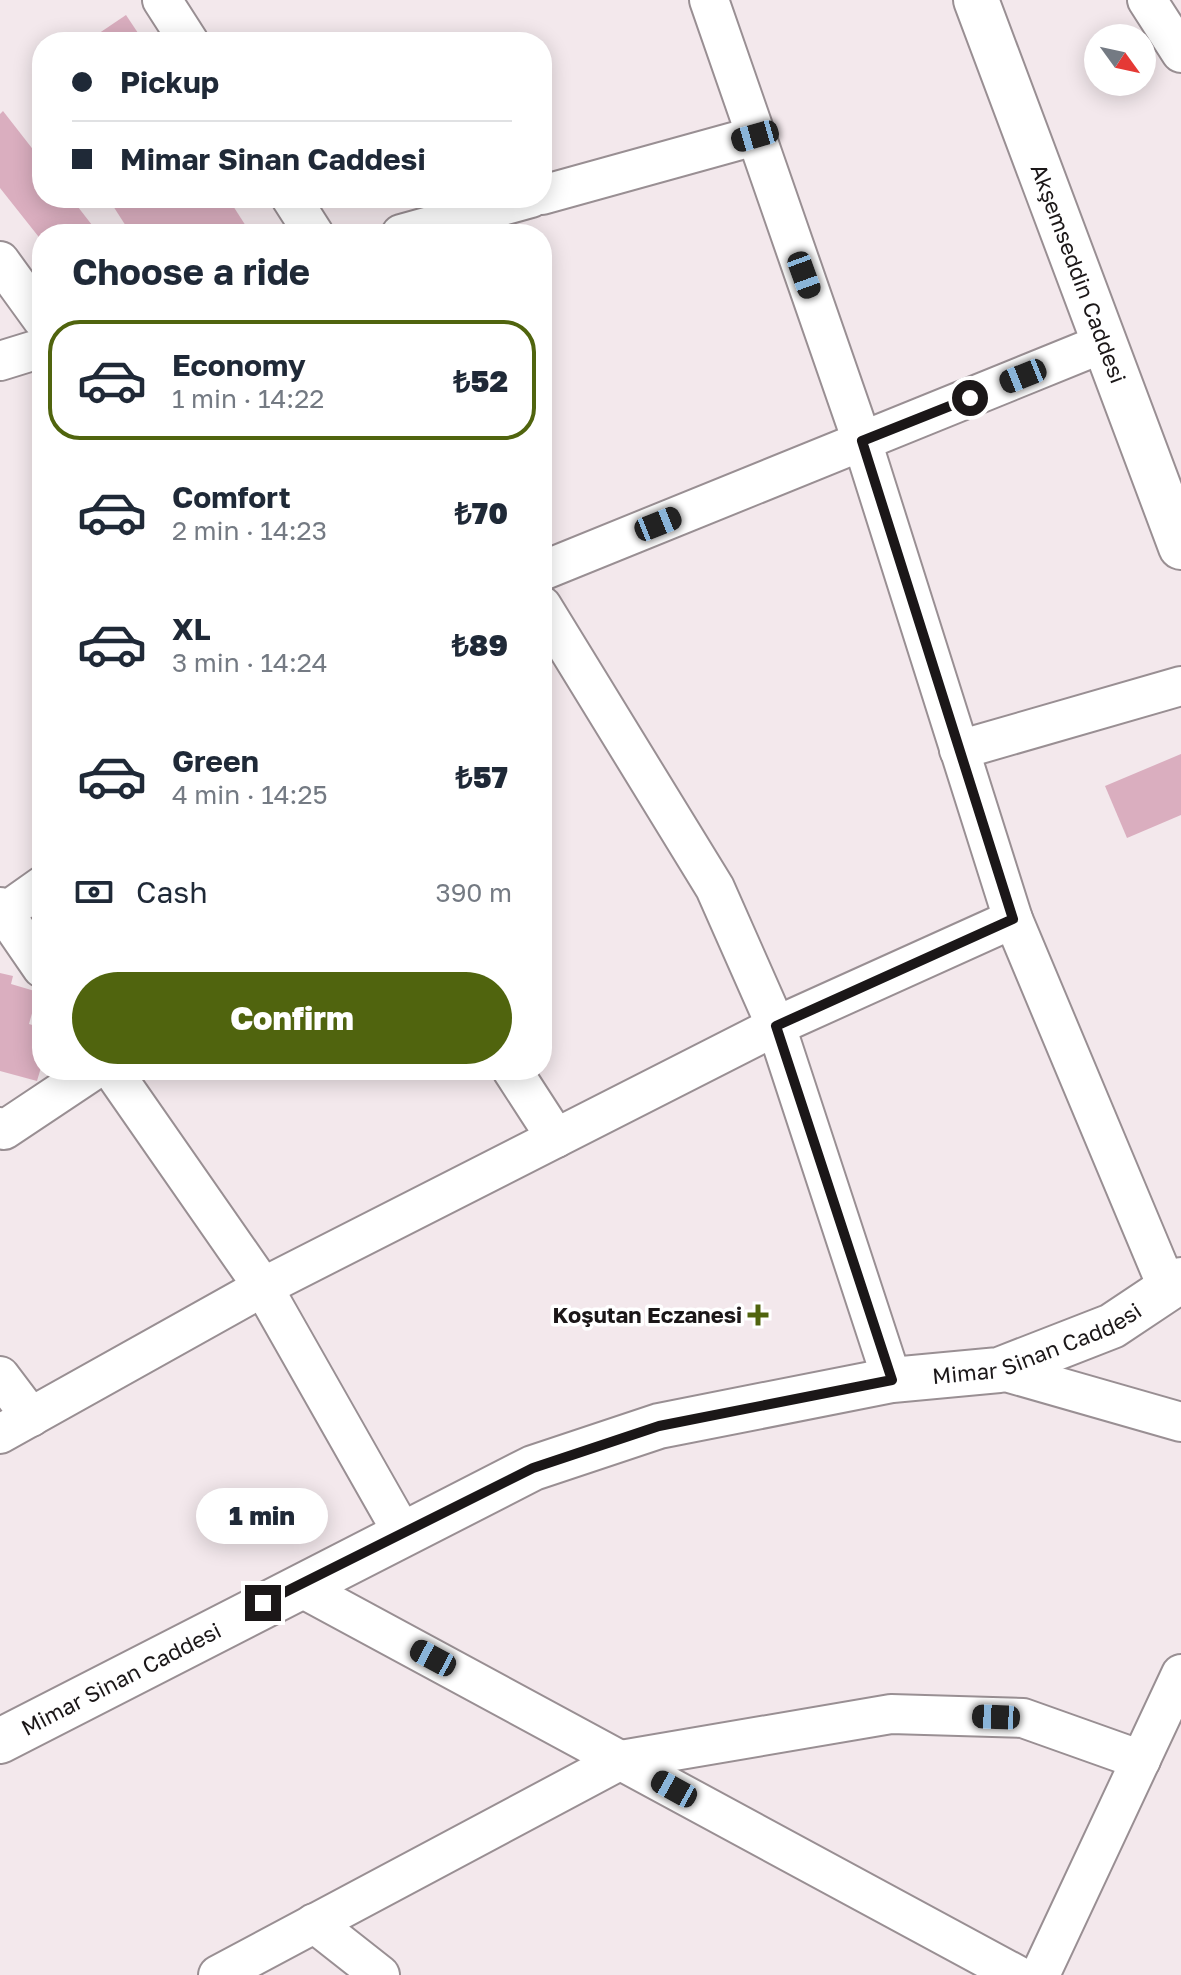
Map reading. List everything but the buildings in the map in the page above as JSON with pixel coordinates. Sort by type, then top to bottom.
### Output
[{"type":"street","points":[[162,0],[183,32]]},
{"type":"street","points":[[709,0],[862,441],[1013,919],[1174,1284]]},
{"type":"street","name":"Akşemseddin Caddesi","points":[[976,0],[1181,547]]},
{"type":"street","points":[[1147,0],[1181,53]]},
{"type":"street","points":[[552,192],[755,136]]},
{"type":"street","points":[[437,224],[495,208]]},
{"type":"street","points":[[0,261],[32,305]]},
{"type":"street","points":[[552,567],[1104,343]]},
{"type":"street","points":[[0,361],[32,351]]},
{"type":"street","points":[[552,622],[715,888],[776,1026],[892,1380]]},
{"type":"street","points":[[959,750],[1181,686]]},
{"type":"street","points":[[32,892],[2,910],[32,954]]},
{"type":"street","points":[[0,1376],[16,1426],[263,1287],[776,1026],[1013,919]]},
{"type":"street","points":[[0,1127],[4,1130],[79,1080]]},
{"type":"street","points":[[119,1080],[263,1287],[402,1532]]},
{"type":"street","points":[[518,1080],[556,1138]]},
{"type":"street","name":"Mimar Sinan Caddesi","points":[[0,1741],[402,1532],[533,1468],[659,1426],[892,1380],[999,1370],[1112,1326],[1174,1284]]},
{"type":"street","points":[[999,1370],[1181,1422]]},
{"type":"street","points":[[298,1586],[621,1760],[996,1970]]},
{"type":"street","points":[[1040,1975],[1181,1674]]},
{"type":"street","points":[[218,1975],[621,1760],[891,1714],[1023,1718],[1141,1760]]},
{"type":"street","points":[[314,1923],[380,1975]]},
{"type":"place","name":"Koşutan Eczanesi","points":[[758,1315]]},
{"type":"route","points":[[263,1603],[533,1468],[659,1426],[892,1380],[776,1026],[1013,919],[862,441],[970,398]]}]
